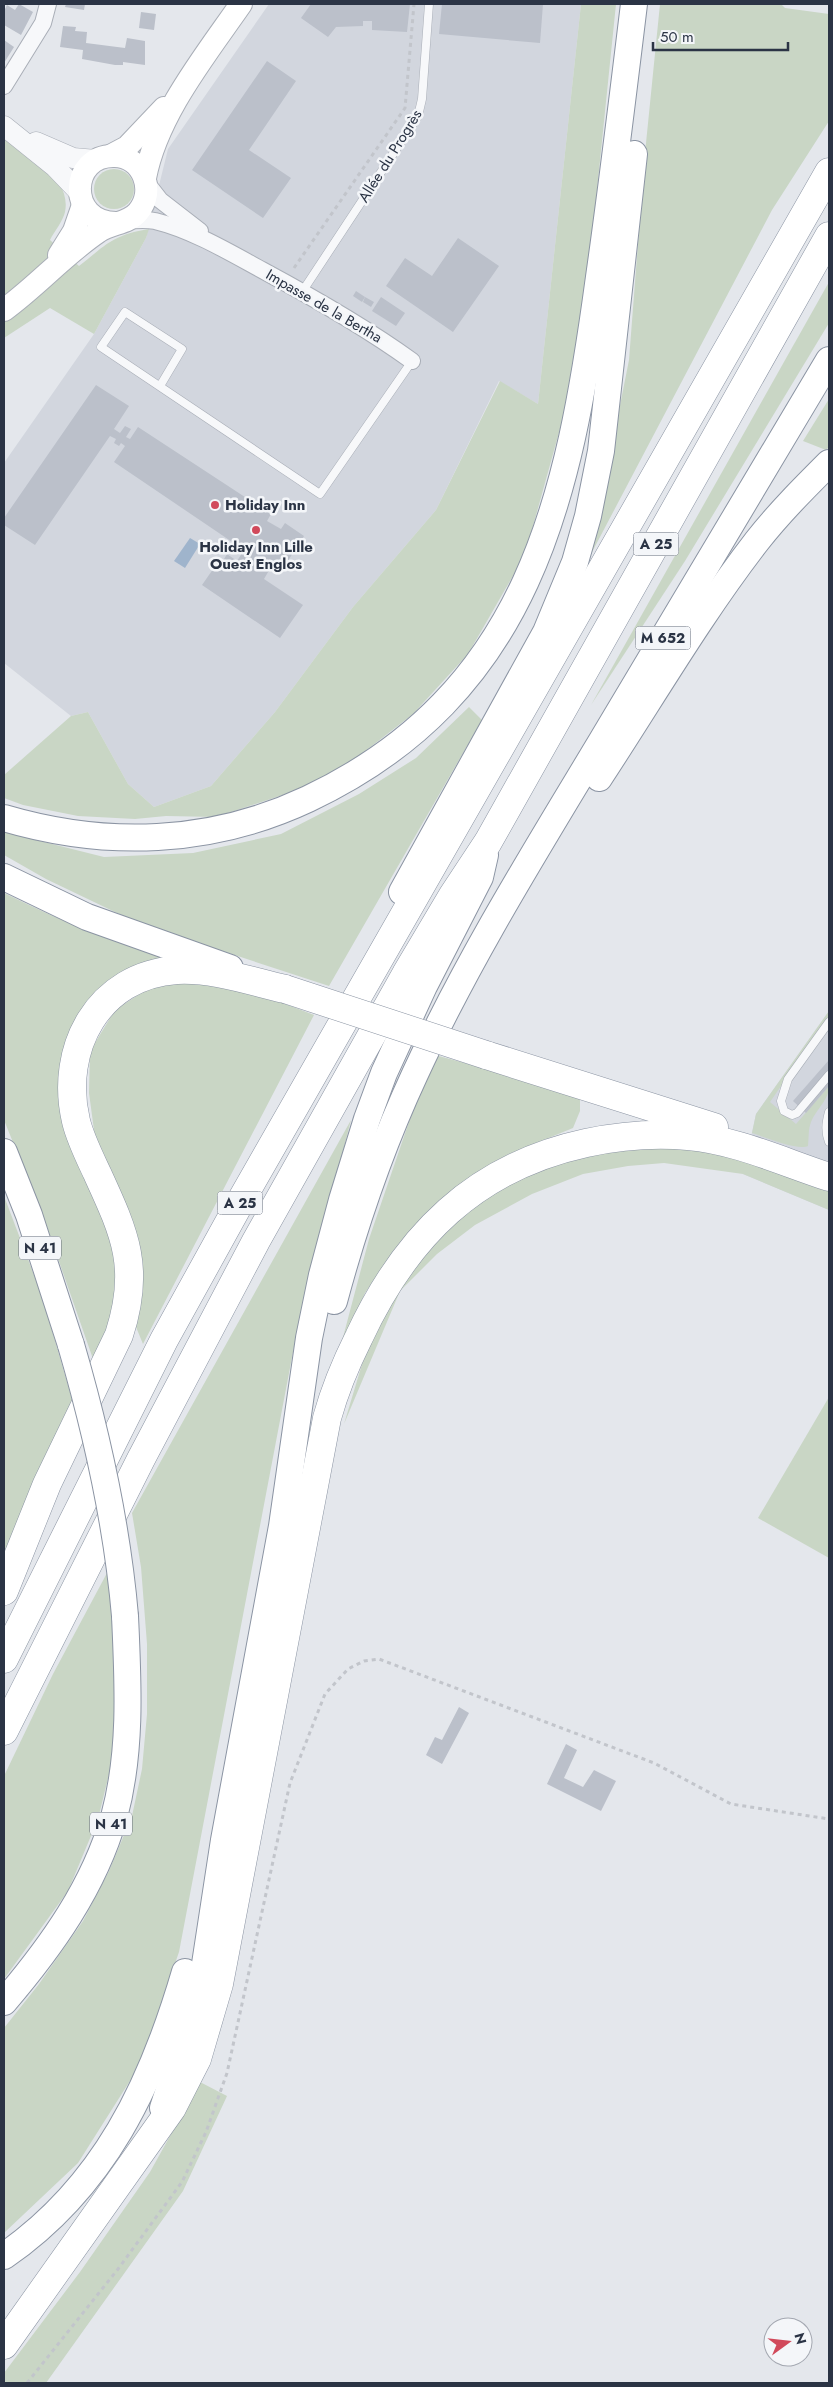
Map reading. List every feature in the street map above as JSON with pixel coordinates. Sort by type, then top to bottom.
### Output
[{"type":"highway","points":[[4,818],[70,834],[129,838],[195,834],[262,817],[292,807],[360,772],[427,721],[468,678],[504,624],[531,570],[554,510],[570,451],[588,362],[634,4]]},
{"type":"highway","points":[[359,996],[379,935],[546,632],[575,562],[592,498],[603,435],[649,4]]},
{"type":"highway","name":"A 25","points":[[4,1659],[164,1340],[243,1197],[829,172]]},
{"type":"highway","name":"A 25","points":[[4,1731],[141,1459],[256,1241],[406,974],[488,842],[829,236]]},
{"type":"highway","name":"M 652","points":[[282,1526],[332,1310],[363,1204],[404,1098],[465,975],[520,879],[829,360]]},
{"type":"highway","points":[[520,879],[575,814],[716,599],[757,542],[789,504],[829,463]]},
{"type":"highway","points":[[153,2133],[183,2047],[205,1964],[224,1840],[282,1526],[309,1338],[322,1275],[344,1191],[384,1073],[424,986],[480,877],[488,842]]},
{"type":"highway","points":[[4,878],[87,917],[284,989],[829,1164]]},
{"type":"highway","points":[[4,1591],[47,1484],[119,1336],[127,1310],[131,1286],[129,1261],[119,1222],[76,1122],[71,1095],[72,1073],[75,1051],[82,1034],[95,1014],[108,1000],[142,978],[161,973],[176,970],[219,973],[284,989]]},
{"type":"highway","points":[[4,2345],[172,2108],[188,2079],[204,2038],[219,1984],[327,1418],[344,1367],[393,1273],[423,1235],[474,1191],[516,1166],[582,1144],[638,1136],[690,1136],[734,1145],[829,1177]]},
{"type":"highway","name":"N 41","points":[[4,1152],[29,1215],[71,1345],[89,1406],[110,1500],[118,1543],[125,1616],[127,1721],[119,1788],[109,1832],[87,1884],[68,1918],[43,1954],[4,2002]]},
{"type":"highway","points":[[4,2256],[39,2229],[68,2201],[99,2162],[130,2114],[170,2024],[224,1840]]},
{"type":"main road","points":[[145,180],[152,148],[185,86],[241,4]]},
{"type":"main road","points":[[43,276],[74,231],[81,199],[83,174],[103,158],[127,147],[185,86]]},
{"type":"main road","points":[[4,310],[98,232],[136,214],[144,204],[147,191],[145,180],[139,168],[129,160],[103,158]]},
{"type":"main road","points":[[81,199],[95,218],[107,223],[120,222]]},
{"type":"street","points":[[4,86],[43,23],[48,4]]},
{"type":"street","points":[[5,127],[73,158],[103,158]]},
{"type":"street","points":[[5,127],[63,174],[81,199]]},
{"type":"street","name":"Impasse de la Bertha","points":[[145,180],[155,195],[175,213],[233,254]]},
{"type":"street","name":"Impasse de la Bertha","points":[[120,222],[154,221],[307,286],[412,361]]},
{"type":"lane","name":"Allée du Progrès","points":[[307,286],[418,116],[422,98],[429,4]]},
{"type":"lane","points":[[160,386],[182,349],[125,312],[102,347],[320,494],[412,361]]},
{"type":"lane","points":[[829,1022],[788,1079],[781,1100],[784,1111],[792,1115],[797,1113],[829,1075]]},
{"type":"lane","points":[[829,1112],[826,1122],[826,1134],[829,1142]]},
{"type":"path","points":[[307,286],[294,268],[405,108],[414,4]]},
{"type":"path","points":[[27,2383],[118,2269],[182,2182],[206,2132],[227,2074],[290,1783],[325,1694],[348,1669],[364,1661],[379,1659],[654,1763],[731,1804],[829,1819]]},
{"type":"shaded area","points":[[269,4],[581,4],[538,404],[499,381],[436,510],[353,607],[275,712],[211,786],[154,807],[128,784],[88,712],[71,716],[4,663],[4,463],[94,334],[146,238],[168,149]]},
{"type":"shaded area","points":[[829,1011],[829,1210],[743,1174],[756,1114]]},
{"type":"green space","points":[[581,4],[616,4],[589,268],[563,418],[525,555],[468,654],[413,714],[328,780],[216,817],[166,816],[135,819],[78,816],[23,805],[4,798],[4,775],[71,716],[88,712],[128,784],[154,807],[211,786],[275,712],[353,607],[436,510],[500,381],[538,404]]},
{"type":"green space","points":[[660,4],[781,4],[785,8],[829,14],[829,121],[772,210],[590,556],[629,360],[645,153]]},
{"type":"green space","points":[[4,139],[46,168],[62,188],[65,199],[65,212],[50,240],[79,266],[110,242],[126,234],[149,229],[146,238],[94,334],[50,308],[4,338]]},
{"type":"green space","points":[[114,169],[128,175],[134,189],[128,203],[114,209],[100,203],[94,189],[100,175]]},
{"type":"green space","points":[[829,282],[829,323],[685,561],[591,705]]},
{"type":"green space","points":[[829,399],[829,447],[826,450],[803,441]]},
{"type":"green space","points":[[469,707],[482,720],[329,986],[140,924],[46,879],[4,855],[4,832],[104,857],[193,853],[281,834],[359,794],[416,758]]},
{"type":"green space","points":[[4,893],[83,929],[165,958],[79,1017],[69,1033],[63,1054],[115,1244],[119,1309],[93,1359],[46,1224],[4,1120]]},
{"type":"green space","points":[[189,983],[247,989],[314,1015],[143,1344],[136,1327],[143,1288],[135,1233],[96,1145],[89,1093],[90,1051],[115,1010],[152,986]]},
{"type":"green space","points":[[829,1011],[829,1017],[770,1102],[796,1124],[829,1086],[825,1100],[811,1122],[808,1146],[797,1147],[752,1133],[756,1114]]},
{"type":"green space","points":[[435,1055],[580,1094],[580,1111],[573,1128],[507,1155],[467,1183],[387,1261],[365,1293],[337,1360],[369,1239],[413,1110]]},
{"type":"green space","points":[[351,1120],[297,1331],[179,1952],[140,2065],[78,2163],[4,2233],[4,2028],[39,1984],[83,1921],[109,1871],[132,1816],[142,1769],[147,1714],[147,1644],[141,1567],[132,1513]]},
{"type":"green space","points":[[661,1147],[701,1149],[829,1185],[829,1210],[743,1174],[664,1163],[628,1166],[583,1174],[532,1194],[475,1225],[437,1254],[400,1291],[344,1424],[372,1331],[402,1278],[455,1219],[506,1184],[562,1161],[609,1151]]},
{"type":"green space","points":[[4,1196],[42,1296],[74,1406],[4,1573]]},
{"type":"green space","points":[[829,1397],[829,1558],[758,1518]]},
{"type":"green space","points":[[107,1573],[119,1650],[114,1754],[98,1819],[68,1891],[4,1979],[4,1776],[53,1674]]},
{"type":"green space","points":[[200,2082],[227,2096],[183,2191],[46,2383],[4,2383],[4,2373],[80,2272],[150,2172]]},
{"type":"water","points":[[190,538],[200,544],[185,568],[174,561]]},
{"type":"building","points":[[19,4],[33,12],[21,35],[4,25],[4,11],[7,5],[15,10]]},
{"type":"building","points":[[66,4],[85,4],[84,10],[65,7]]},
{"type":"building","points":[[311,4],[410,4],[407,32],[372,30],[372,21],[363,21],[363,26],[336,27],[328,37],[301,18]]},
{"type":"building","points":[[442,4],[543,4],[540,43],[439,34]]},
{"type":"building","points":[[141,12],[156,14],[154,30],[139,28]]},
{"type":"building","points":[[63,26],[76,27],[75,31],[87,32],[86,43],[125,48],[127,38],[145,41],[145,65],[123,62],[123,65],[115,65],[82,59],[83,50],[60,47]]},
{"type":"building","points":[[4,40],[14,47],[4,63]]},
{"type":"building","points":[[267,61],[296,81],[249,150],[291,178],[263,218],[192,170]]},
{"type":"building","points":[[458,238],[499,266],[453,332],[386,286],[405,258],[432,276]]},
{"type":"building","points":[[356,291],[365,297],[362,302],[353,296]]},
{"type":"building","points":[[365,297],[374,302],[371,307],[363,302]]},
{"type":"building","points":[[381,297],[405,313],[396,326],[372,311]]},
{"type":"building","points":[[96,385],[129,406],[114,429],[120,433],[125,426],[131,429],[126,437],[130,439],[138,427],[271,514],[267,521],[281,529],[285,523],[304,536],[280,573],[271,567],[264,579],[303,605],[280,638],[202,585],[218,562],[221,564],[227,554],[237,561],[244,550],[114,462],[125,446],[121,443],[119,446],[114,443],[116,439],[110,436],[35,545],[4,525],[4,518]]},
{"type":"building","points":[[829,1060],[829,1086],[806,1113],[793,1101]]},
{"type":"building","points":[[459,1707],[469,1713],[442,1764],[426,1755],[435,1737],[442,1740]]},
{"type":"building","points":[[566,1744],[577,1750],[564,1778],[583,1787],[594,1770],[616,1781],[601,1811],[547,1784]]},
{"type":"place","name":"Holiday Inn","points":[[215,505]]},
{"type":"place","name":"Holiday Inn Lille Ouest Englos","points":[[256,530]]}]
